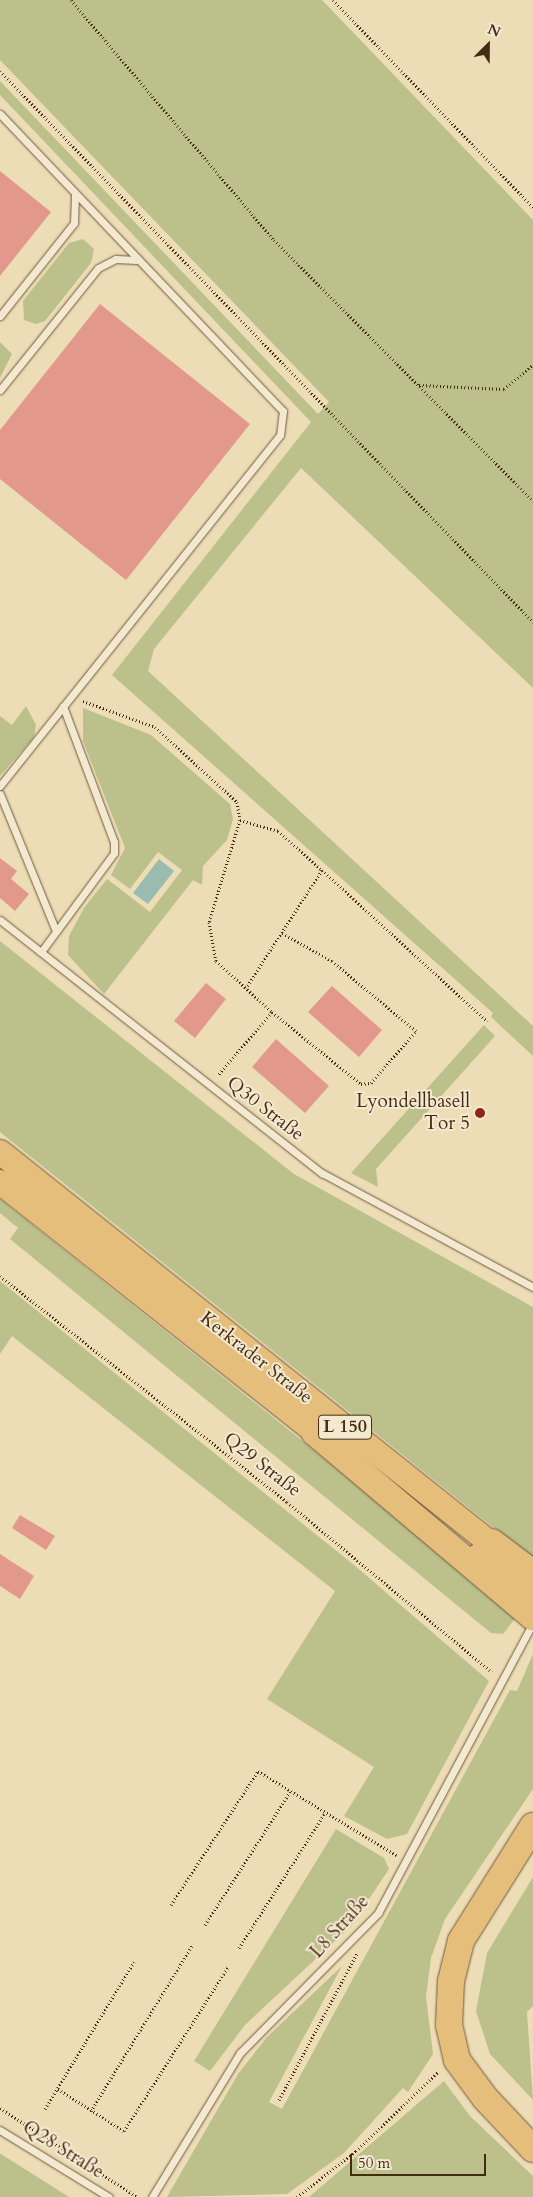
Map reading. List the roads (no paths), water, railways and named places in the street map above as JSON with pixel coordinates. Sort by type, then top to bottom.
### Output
[{"type":"highway","name":"Kerkrader Straße","points":[[0,1152],[492,1542],[533,1583]]},
{"type":"highway","name":"Kerkrader Straße","points":[[0,1182],[314,1432],[533,1597]]},
{"type":"highway","points":[[314,1432],[532,1623]]},
{"type":"highway","points":[[492,1542],[533,1573]]},
{"type":"highway","points":[[529,1835],[482,1901],[461,1941],[451,1981],[449,2025],[457,2060],[484,2098],[533,2149]]},
{"type":"highway","points":[[484,2098],[533,2128]]},
{"type":"lane","points":[[0,114],[282,411],[280,435],[0,786]]},
{"type":"lane","points":[[0,316],[74,223],[75,195]]},
{"type":"lane","points":[[0,390],[98,268],[116,259],[137,260]]},
{"type":"lane","points":[[41,952],[114,853],[114,842],[64,706]]},
{"type":"lane","points":[[0,794],[56,932]]},
{"type":"lane","name":"Q30 Straße","points":[[0,920],[322,1173],[533,1287]]},
{"type":"lane","name":"L8 Straße","points":[[152,2197],[240,2053],[353,1942],[378,1913],[532,1623]]},
{"type":"lane","name":"Q28 Straße","points":[[0,2130],[109,2197]]},
{"type":"water","points":[[159,859],[174,871],[148,904],[133,893]]},
{"type":"place","name":"Lyondellbasell Tor 5","points":[[480,1113]]}]
